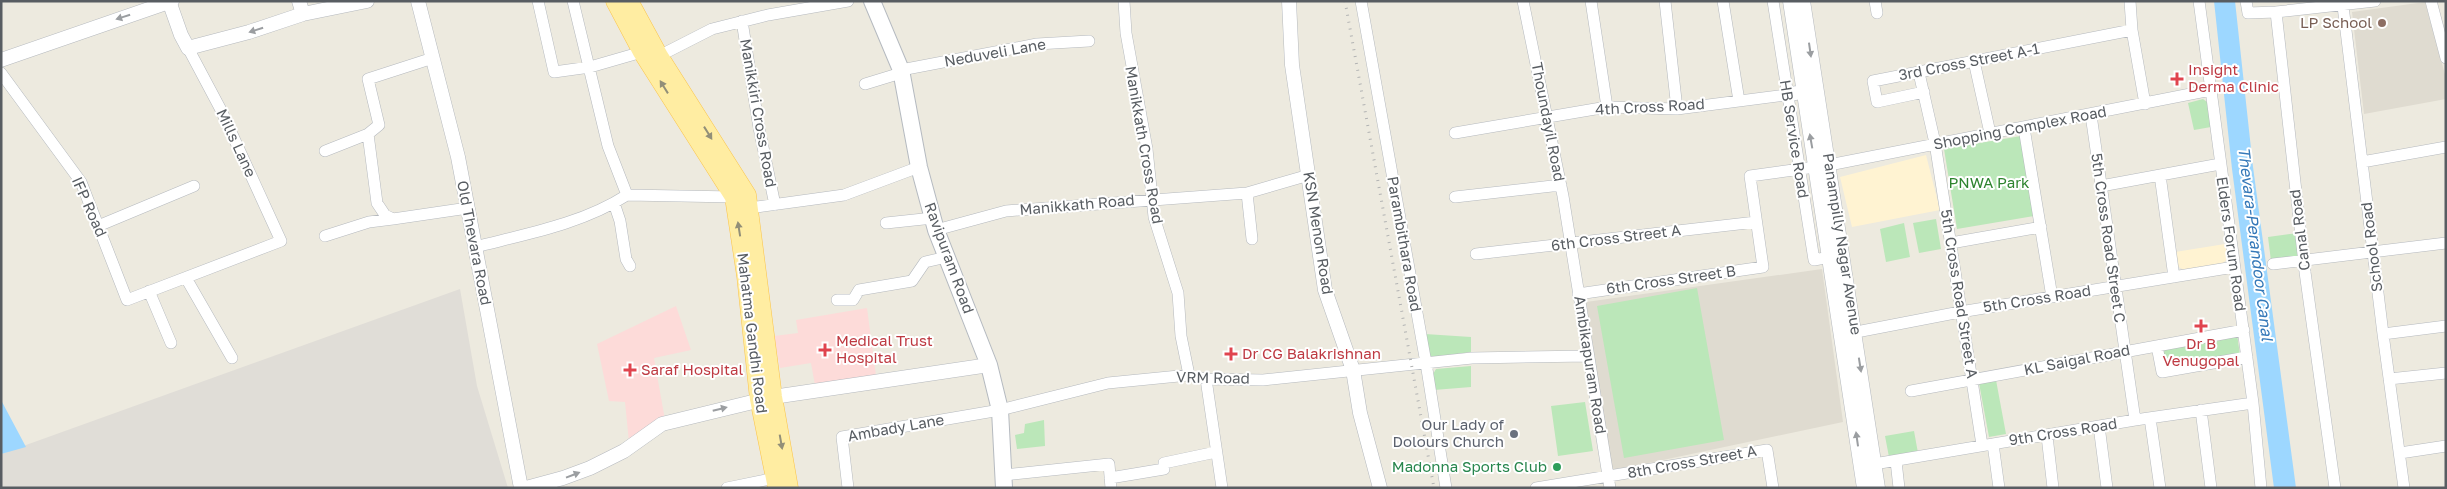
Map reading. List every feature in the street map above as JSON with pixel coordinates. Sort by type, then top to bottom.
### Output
[{"type":"main road","name":"Mahatma Gandhi Road","points":[[615,1],[642,52],[734,197],[766,398],[789,488]]},
{"type":"main road","name":"Mahatma Gandhi Road","points":[[629,1],[659,56],[747,195],[776,483]]},
{"type":"main road","name":"Ravipuram Road","points":[[872,1],[901,72],[919,167],[934,224],[988,365],[1000,410],[1004,481]]},
{"type":"street","points":[[1,60],[170,1],[181,35],[188,48],[249,32],[301,8],[367,1]]},
{"type":"street","name":"Old Thevara Road","points":[[418,1],[468,208],[521,488]]},
{"type":"street","points":[[538,1],[554,72],[590,67],[642,52]]},
{"type":"street","points":[[573,1],[608,146],[626,194]]},
{"type":"street","points":[[659,56],[712,29],[742,21],[848,1]]},
{"type":"street","name":"Manikkath Cross Road","points":[[1124,1],[1126,33],[1147,149],[1154,217],[1178,293],[1181,336],[1189,375]]},
{"type":"street","name":"KSN Menon Road","points":[[1289,1],[1292,64],[1325,290],[1354,370],[1360,413],[1380,488]]},
{"type":"street","name":"Parambithara Road","points":[[1360,1],[1426,363],[1446,488]]},
{"type":"street","name":"Thoundayil Road","points":[[1523,1],[1548,118],[1570,243]]},
{"type":"street","points":[[1590,1],[1607,107]]},
{"type":"street","points":[[1665,1],[1677,109]]},
{"type":"street","points":[[1723,1],[1739,101]]},
{"type":"street","name":"HB Service Road","points":[[1773,1],[1786,95],[1814,260],[1830,257]]},
{"type":"street","name":"Panampilly Nagar Avenue","points":[[1790,1],[1802,92],[1822,166],[1868,465],[1878,488]]},
{"type":"street","name":"Panampilly Nagar Avenue","points":[[1803,1],[1817,89],[1830,257],[1848,334]]},
{"type":"street","points":[[2130,1],[2132,30],[2145,104]]},
{"type":"street","name":"Elders Forum Road","points":[[2199,1],[2244,330],[2261,488]]},
{"type":"street","points":[[2246,1],[2248,13],[2343,6],[2375,1]]},
{"type":"street","points":[[2431,1],[2446,58]]},
{"type":"street","name":"School Road","points":[[2343,6],[2388,379],[2404,488]]},
{"type":"street","name":"Canal Road","points":[[2276,12],[2304,261],[2335,488]]},
{"type":"street","name":"Manikkiri Cross Road","points":[[742,21],[759,128],[775,204]]},
{"type":"street","name":"3rd Cross Street A-1","points":[[1924,92],[1877,102],[1873,82],[2132,30]]},
{"type":"street","name":"Neduveli Lane","points":[[866,84],[901,72],[1038,44],[1089,41]]},
{"type":"street","name":"Mills Lane","points":[[186,278],[281,240],[221,110],[188,48]]},
{"type":"street","points":[[325,151],[368,134],[379,125],[368,80],[433,58]]},
{"type":"street","points":[[1974,61],[1990,133]]},
{"type":"street","name":"IFP Road","points":[[1,73],[81,182],[126,300],[149,291]]},
{"type":"street","name":"5th Cross Road Street A","points":[[1919,73],[1935,143],[1972,380],[1998,488]]},
{"type":"street","points":[[1786,95],[1817,89]]},
{"type":"street","name":"Shopping Complex Road","points":[[1756,222],[1750,176],[1822,166],[1935,143],[2091,115],[2211,90]]},
{"type":"street","name":"4th Cross Road","points":[[1455,133],[1607,107],[1642,110],[1677,109],[1786,95]]},
{"type":"street","name":"5th Cross Road Street C","points":[[2091,115],[2114,286],[2135,420]]},
{"type":"street","points":[[2024,128],[2052,297]]},
{"type":"street","points":[[368,134],[377,203],[386,215],[393,219]]},
{"type":"street","points":[[2362,162],[2446,147]]},
{"type":"street","points":[[2101,186],[2220,164]]},
{"type":"street","points":[[749,208],[844,195],[919,167]]},
{"type":"street","name":"Manikkath Road","points":[[886,223],[934,224],[1006,211],[1247,193],[1308,175]]},
{"type":"street","points":[[2160,175],[2174,277]]},
{"type":"street","points":[[1455,197],[1561,185]]},
{"type":"street","points":[[98,226],[194,186]]},
{"type":"street","points":[[1247,193],[1252,239]]},
{"type":"street","points":[[475,247],[548,229],[614,203],[626,194],[734,197]]},
{"type":"street","points":[[614,203],[620,221],[626,259],[630,266]]},
{"type":"street","points":[[325,236],[369,222],[468,208]]},
{"type":"street","name":"6th Cross Street A","points":[[1476,254],[1756,222]]},
{"type":"street","name":"6th Cross Street B","points":[[1578,294],[1763,267],[1756,222]]},
{"type":"street","points":[[1951,243],[2041,227]]},
{"type":"street","name":"Ambikapuram Road","points":[[1570,243],[1609,482]]},
{"type":"street","points":[[2273,264],[2446,243]]},
{"type":"street","points":[[837,300],[853,300],[859,290],[912,281],[925,262],[947,257]]},
{"type":"street","name":"5th Cross Road","points":[[1848,334],[1960,312],[2234,267]]},
{"type":"street","points":[[171,342],[149,291],[186,278],[232,358]]},
{"type":"street","points":[[2383,334],[2446,326]]},
{"type":"street","name":"KL Saigal Road","points":[[1911,391],[2244,330]]},
{"type":"street","points":[[2157,346],[2162,372],[2247,357]]},
{"type":"street","name":"VRM Road","points":[[1000,410],[1108,384],[1189,375],[1206,379],[1263,380],[1472,358],[1588,356]]},
{"type":"street","points":[[526,488],[590,468],[624,451],[662,424],[766,398],[988,365]]},
{"type":"street","points":[[2388,379],[2446,373]]},
{"type":"street","points":[[1206,379],[1222,488]]},
{"type":"street","name":"9th Cross Road","points":[[1868,465],[2135,420],[2253,403]]},
{"type":"street","name":"Ambady Lane","points":[[848,488],[842,436],[1000,410]]},
{"type":"street","points":[[2201,410],[2211,488]]},
{"type":"street","points":[[2150,418],[2160,488]]},
{"type":"street","points":[[2099,426],[2107,488]]},
{"type":"street","points":[[2047,436],[2053,488]]},
{"type":"street","points":[[2400,453],[2446,446]]},
{"type":"street","name":"8th Cross Street A","points":[[1609,482],[1767,450],[1773,488]]},
{"type":"street","points":[[1004,481],[1109,464],[1110,483],[1164,469],[1164,463],[1216,452]]},
{"type":"street","points":[[1896,461],[1899,488]]},
{"type":"street","name":"Panampilly Nagar Avenue","points":[[1864,488],[1868,465]]},
{"type":"street","points":[[1536,488],[1609,482]]},
{"type":"street","points":[[727,488],[776,483]]},
{"type":"shaded area","points":[[2425,2],[2446,78],[2446,99],[2364,114],[2352,12]]},
{"type":"shaded area","points":[[1926,155],[1940,210],[1852,227],[1840,177]]},
{"type":"shaded area","points":[[2225,244],[2228,258],[2222,264],[2184,270],[2177,266],[2175,252]]},
{"type":"shaded area","points":[[1822,269],[1843,422],[1611,471],[1586,302]]},
{"type":"shaded area","points":[[460,289],[477,386],[508,488],[1,488],[1,454]]},
{"type":"shaded area","name":"Saraf Hospital","points":[[676,306],[691,350],[654,358],[665,420],[629,442],[625,402],[609,401],[597,344]]},
{"type":"shaded area","name":"Medical Trust Hospital","points":[[867,308],[876,376],[815,385],[811,363],[780,368],[774,336],[798,333],[796,320]]},
{"type":"green space","points":[[2203,99],[2207,102],[2211,127],[2194,130],[2188,103]]},
{"type":"green space","name":"PNWA Park","points":[[2021,136],[2034,216],[1957,229],[1944,149]]},
{"type":"green space","points":[[1936,219],[1941,249],[1919,253],[1913,223]]},
{"type":"green space","points":[[1904,223],[1910,257],[1886,262],[1880,229]]},
{"type":"green space","points":[[2298,233],[2300,258],[2271,261],[2268,237]]},
{"type":"green space","points":[[1697,288],[1724,440],[1624,458],[1597,306]]},
{"type":"green space","points":[[1425,334],[1471,337],[1471,352],[1429,358]]},
{"type":"green space","points":[[2237,334],[2240,355],[2173,367],[2165,364],[2161,348]]},
{"type":"green space","points":[[1471,366],[1471,387],[1434,390],[1432,376],[1436,369]]},
{"type":"green space","points":[[1996,380],[2006,434],[1989,437],[1979,383]]},
{"type":"green space","points":[[1585,402],[1593,451],[1558,456],[1551,406]]},
{"type":"green space","points":[[1044,420],[1045,446],[1017,449],[1015,435],[1024,433],[1025,424]]},
{"type":"green space","points":[[1914,431],[1918,453],[1889,457],[1885,436]]},
{"type":"water","name":"Thevara-Perandoor Canal","points":[[2214,1],[2235,1],[2253,167],[2296,488],[2274,488],[2232,169]]},
{"type":"water","points":[[1,400],[26,447],[1,454]]},
{"type":"railway","points":[[1345,1],[1434,488]]},
{"type":"place","name":"LP School","points":[[2382,23]]},
{"type":"place","name":"Insight Derma Clinic","points":[[2177,79]]},
{"type":"place","name":"Dr B Venugopal","points":[[2201,326]]},
{"type":"place","name":"Medical Trust Hospital","points":[[825,350]]},
{"type":"place","name":"Dr CG Balakrishnan","points":[[1231,354]]},
{"type":"place","name":"Saraf Hospital","points":[[630,370]]},
{"type":"place","name":"Our Lady of Dolours Church","points":[[1514,434]]},
{"type":"place","name":"Madonna Sports Club","points":[[1557,467]]}]
